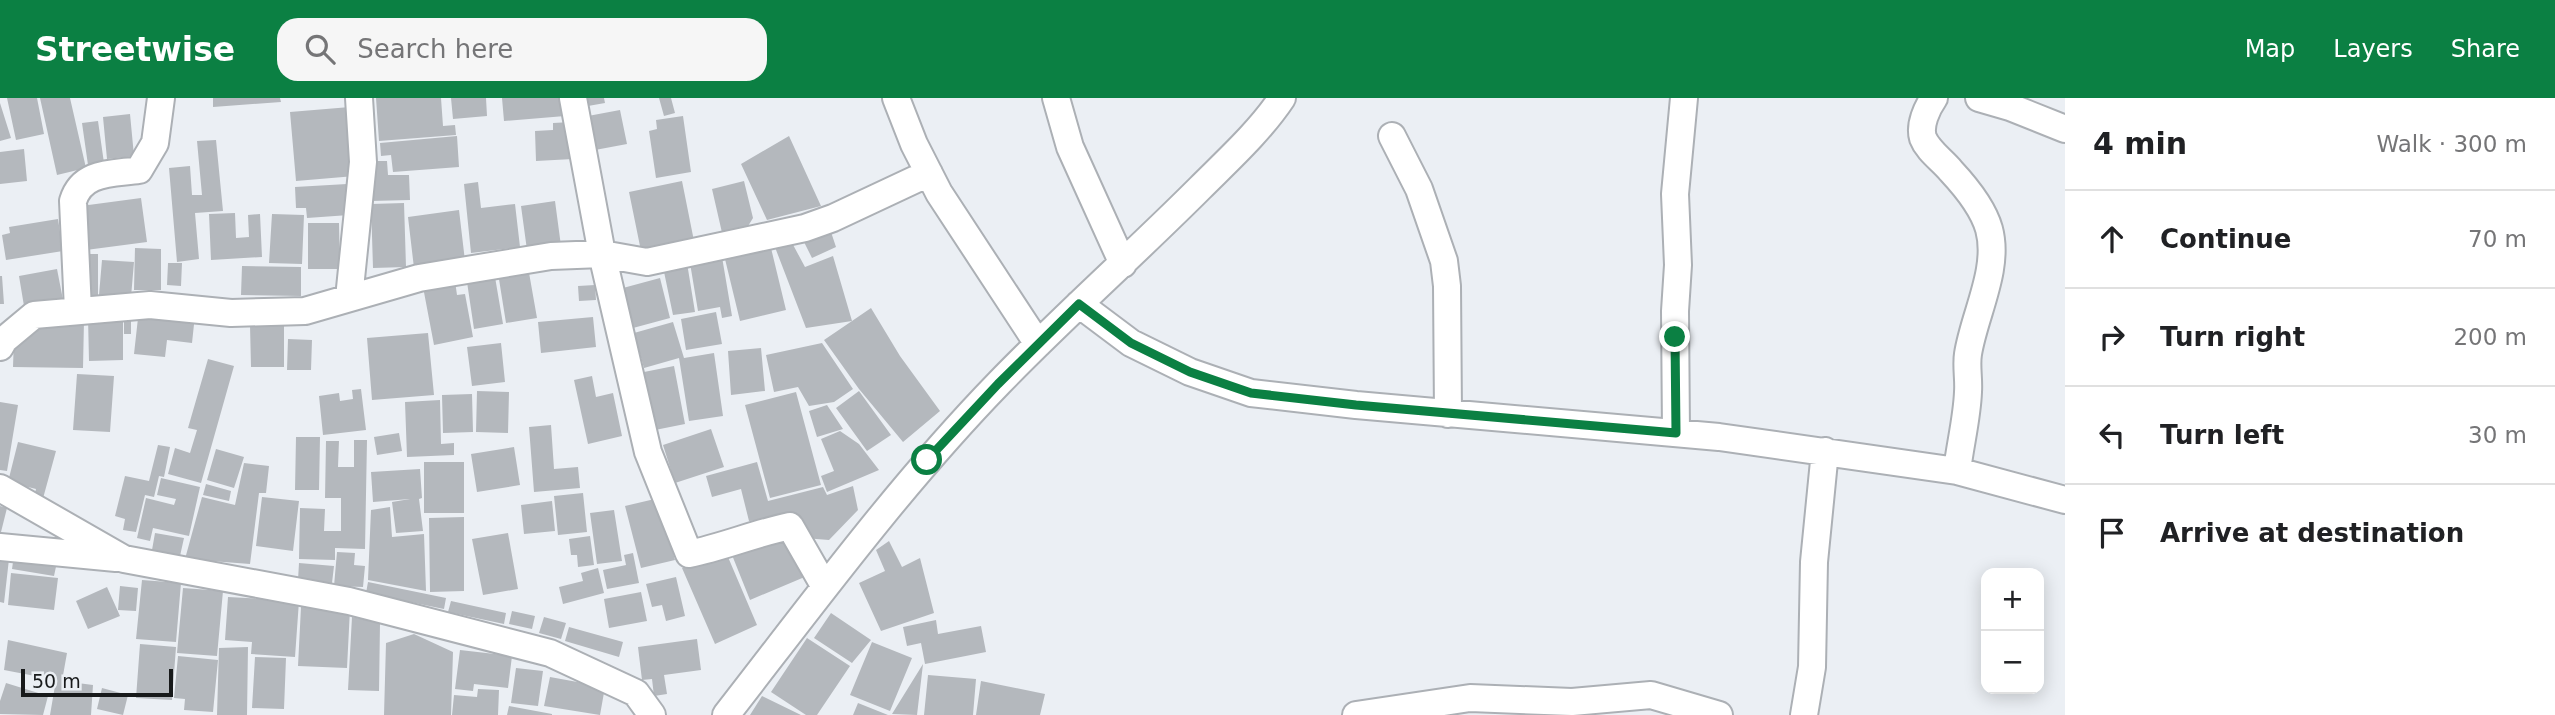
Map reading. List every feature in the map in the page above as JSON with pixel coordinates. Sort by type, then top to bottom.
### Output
[{"type":"street","points":[[78,310],[73,201],[77,187],[88,179],[139,170],[155,143],[161,98]]},
{"type":"street","points":[[349,299],[363,162],[359,98]]},
{"type":"street","points":[[573,98],[602,254],[648,453],[689,554],[719,548],[763,532],[790,526],[825,587]]},
{"type":"street","points":[[897,98],[915,144],[946,204],[1038,344]]},
{"type":"street","points":[[1056,98],[1070,147],[1123,264]]},
{"type":"street","points":[[726,715],[927,460],[1038,344],[1219,169],[1282,98]]},
{"type":"street","points":[[1676,433],[1675,311],[1678,264],[1675,194],[1684,98]]},
{"type":"street","points":[[1934,98],[1925,114],[1923,137],[1932,152],[1973,199],[1989,228],[1990,254],[1984,301],[1972,332],[1967,358],[1968,393],[1957,471]]},
{"type":"street","points":[[1979,98],[2065,129]]},
{"type":"street","points":[[1392,136],[1419,189],[1444,261],[1448,414]]},
{"type":"street","points":[[0,347],[4,340],[34,315],[150,305],[231,313],[305,311],[419,278],[551,256],[602,254],[647,262],[805,228],[833,218],[929,173]]},
{"type":"street","points":[[1079,304],[1131,343],[1190,372],[1251,393],[1448,414],[1676,433],[1825,451],[1957,471],[2065,500]]},
{"type":"street","points":[[1804,715],[1812,667],[1814,562],[1825,451]]},
{"type":"street","points":[[0,488],[124,559]]},
{"type":"street","points":[[0,547],[124,559],[349,601],[550,653],[636,693],[652,715]]},
{"type":"street","points":[[1356,715],[1470,698],[1572,702],[1651,695],[1719,715]]},
{"type":"building","points":[[7,98],[37,98],[44,134],[16,140]]},
{"type":"building","points":[[40,98],[70,98],[86,168],[57,175]]},
{"type":"building","points":[[213,98],[280,98],[281,102],[213,107]]},
{"type":"building","points":[[376,98],[441,98],[443,126],[455,125],[456,135],[379,141]]},
{"type":"building","points":[[451,98],[486,98],[487,116],[453,119]]},
{"type":"building","points":[[502,98],[564,98],[565,116],[504,121]]},
{"type":"building","points":[[587,98],[604,98],[605,103],[588,106]]},
{"type":"building","points":[[659,98],[671,98],[675,113],[664,116]]},
{"type":"building","points":[[0,103],[11,138],[0,141]]},
{"type":"building","points":[[350,107],[355,176],[296,181],[290,112]]},
{"type":"building","points":[[620,110],[627,144],[595,150],[588,116]]},
{"type":"building","points":[[130,114],[134,156],[107,159],[103,117]]},
{"type":"building","points":[[683,116],[691,172],[656,178],[649,131],[657,129],[656,120]]},
{"type":"building","points":[[98,121],[104,163],[88,165],[82,123]]},
{"type":"building","points":[[572,122],[573,159],[536,161],[535,131],[553,130],[553,123]]},
{"type":"building","points":[[457,136],[459,167],[393,172],[391,155],[381,156],[380,143]]},
{"type":"building","points":[[789,136],[821,206],[767,220],[741,164]]},
{"type":"building","points":[[216,140],[223,211],[195,213],[199,259],[177,262],[169,168],[190,166],[192,195],[202,195],[197,141]]},
{"type":"building","points":[[24,149],[27,181],[0,184],[0,152]]},
{"type":"building","points":[[376,161],[387,161],[388,175],[409,175],[410,200],[371,201],[370,173],[376,173]]},
{"type":"building","points":[[682,181],[694,241],[641,251],[629,192]]},
{"type":"building","points":[[744,181],[753,218],[745,231],[723,237],[712,189]]},
{"type":"building","points":[[478,182],[481,208],[515,204],[520,247],[471,253],[464,184]]},
{"type":"building","points":[[347,184],[349,215],[307,218],[306,208],[296,208],[295,187]]},
{"type":"building","points":[[141,198],[147,242],[86,250],[81,206]]},
{"type":"building","points":[[555,201],[561,246],[527,250],[521,206]]},
{"type":"building","points":[[404,203],[406,267],[373,268],[371,204]]},
{"type":"building","points":[[459,210],[465,261],[414,268],[408,217]]},
{"type":"building","points":[[235,213],[236,238],[249,237],[248,215],[260,214],[262,257],[211,260],[209,214]]},
{"type":"building","points":[[272,214],[304,215],[302,264],[269,263]]},
{"type":"building","points":[[58,219],[63,251],[6,260],[2,235],[10,233],[9,227]]},
{"type":"building","points":[[308,223],[339,223],[340,269],[308,269]]},
{"type":"building","points":[[830,229],[836,247],[812,258],[803,240],[791,241],[805,267],[833,256],[852,321],[806,328],[773,242]]},
{"type":"building","points":[[135,248],[161,249],[161,290],[134,290]]},
{"type":"building","points":[[771,248],[786,310],[740,321],[725,259]]},
{"type":"building","points":[[81,254],[98,254],[98,297],[89,297]]},
{"type":"building","points":[[722,257],[732,316],[722,318],[720,307],[698,311],[690,263]]},
{"type":"building","points":[[102,260],[134,262],[131,297],[99,295]]},
{"type":"building","points":[[168,263],[182,263],[181,286],[167,285]]},
{"type":"building","points":[[687,263],[695,312],[673,315],[663,267]]},
{"type":"building","points":[[242,266],[301,267],[301,296],[241,295]]},
{"type":"building","points":[[528,267],[537,318],[506,323],[498,273]]},
{"type":"building","points":[[57,269],[64,305],[25,312],[19,276]]},
{"type":"building","points":[[2,276],[4,304],[0,304]]},
{"type":"building","points":[[495,277],[503,324],[474,329],[467,282]]},
{"type":"building","points":[[660,278],[670,318],[633,328],[623,288]]},
{"type":"building","points":[[455,281],[457,295],[465,294],[473,337],[434,345],[423,287]]},
{"type":"building","points":[[595,285],[596,300],[579,301],[578,286]]},
{"type":"building","points":[[871,308],[900,356],[940,411],[903,442],[859,389],[824,340]]},
{"type":"building","points":[[139,309],[195,315],[192,343],[167,340],[165,357],[134,354]]},
{"type":"building","points":[[124,311],[131,311],[131,334],[124,334]]},
{"type":"building","points":[[716,312],[722,344],[686,350],[681,319]]},
{"type":"building","points":[[123,316],[123,360],[89,361],[88,317]]},
{"type":"building","points":[[593,317],[596,347],[541,353],[538,322]]},
{"type":"building","points":[[34,319],[84,320],[83,368],[13,367],[14,337]]},
{"type":"building","points":[[673,322],[684,358],[714,353],[723,416],[689,421],[679,358],[644,368],[634,333]]},
{"type":"building","points":[[284,324],[284,367],[251,367],[250,325]]},
{"type":"building","points":[[428,333],[434,395],[372,400],[367,338]]},
{"type":"building","points":[[288,339],[312,340],[311,370],[287,370]]},
{"type":"building","points":[[501,343],[505,382],[472,386],[467,347]]},
{"type":"building","points":[[822,343],[853,389],[834,402],[809,406],[798,387],[774,392],[766,355]]},
{"type":"building","points":[[761,348],[765,391],[731,395],[728,351]]},
{"type":"building","points":[[208,359],[234,366],[201,483],[168,474],[175,448],[190,453],[197,430],[188,428]]},
{"type":"building","points":[[674,366],[685,424],[650,431],[639,373]]},
{"type":"building","points":[[77,374],[114,376],[110,432],[73,430]]},
{"type":"building","points":[[592,376],[596,397],[613,393],[622,436],[588,444],[574,380]]},
{"type":"building","points":[[361,389],[366,430],[323,435],[319,396],[339,393],[340,401],[353,399],[352,390]]},
{"type":"building","points":[[477,391],[509,392],[508,433],[476,432]]},
{"type":"building","points":[[859,391],[891,435],[867,451],[836,408]]},
{"type":"building","points":[[796,392],[821,485],[770,498],[745,405]]},
{"type":"building","points":[[472,394],[473,432],[443,433],[442,395]]},
{"type":"building","points":[[440,400],[441,444],[454,443],[454,455],[407,457],[405,402]]},
{"type":"building","points":[[0,402],[18,405],[7,471],[0,470]]},
{"type":"building","points":[[827,405],[843,429],[817,437],[809,411]]},
{"type":"building","points":[[551,425],[554,469],[578,467],[580,488],[534,492],[529,427]]},
{"type":"building","points":[[711,429],[724,467],[675,483],[663,445]]},
{"type":"building","points":[[840,431],[859,444],[879,470],[827,492],[821,476],[834,471],[821,439]]},
{"type":"building","points":[[399,433],[402,451],[377,455],[374,437]]},
{"type":"building","points":[[296,437],[320,437],[319,490],[295,490]]},
{"type":"building","points":[[354,440],[367,440],[365,549],[335,548],[335,560],[299,559],[300,508],[325,509],[324,531],[341,531],[341,498],[325,498],[326,441],[339,441],[338,467],[354,467]]},
{"type":"building","points":[[18,442],[56,451],[42,502],[33,500],[36,489],[8,482]]},
{"type":"building","points":[[158,445],[170,447],[164,477],[159,476],[154,497],[145,495],[136,532],[123,530],[125,519],[115,516],[125,476],[149,481]]},
{"type":"building","points":[[514,447],[520,485],[477,492],[471,454]]},
{"type":"building","points":[[216,449],[244,457],[234,488],[207,480]]},
{"type":"building","points":[[424,462],[464,462],[464,513],[424,513]]},
{"type":"building","points":[[757,462],[768,501],[823,487],[827,495],[853,486],[858,510],[829,540],[804,538],[791,518],[749,521],[741,489],[712,497],[706,476]]},
{"type":"building","points":[[244,463],[269,466],[266,493],[259,493],[250,564],[185,559],[202,497],[235,505]]},
{"type":"building","points":[[420,469],[422,498],[419,499],[423,531],[396,533],[392,502],[410,499],[373,502],[371,472]]},
{"type":"building","points":[[161,478],[200,487],[189,536],[153,528],[150,541],[137,538],[146,498],[174,505],[176,499],[157,495]]},
{"type":"building","points":[[206,484],[231,491],[229,501],[203,495]]},
{"type":"building","points":[[583,493],[587,532],[558,535],[554,496]]},
{"type":"building","points":[[262,497],[299,501],[293,551],[256,546]]},
{"type":"building","points":[[659,498],[675,560],[641,568],[625,506]]},
{"type":"building","points":[[552,501],[555,531],[524,534],[521,505]]},
{"type":"building","points":[[0,506],[7,508],[1,532],[0,532]]},
{"type":"building","points":[[390,507],[392,537],[424,534],[426,591],[368,580],[371,510]]},
{"type":"building","points":[[614,510],[622,561],[597,564],[590,513]]},
{"type":"building","points":[[464,517],[464,591],[430,592],[429,518]]},
{"type":"building","points":[[788,532],[807,576],[750,600],[732,555]]},
{"type":"building","points":[[155,533],[184,538],[180,556],[152,550]]},
{"type":"building","points":[[508,533],[518,589],[483,595],[472,539]]},
{"type":"building","points":[[590,536],[594,565],[578,567],[577,555],[571,555],[569,539]]},
{"type":"building","points":[[889,541],[902,567],[920,558],[934,613],[881,631],[859,583],[885,571],[876,550]]},
{"type":"building","points":[[725,550],[757,625],[715,644],[682,568]]},
{"type":"building","points":[[337,552],[355,553],[354,565],[365,566],[363,587],[334,586]]},
{"type":"building","points":[[633,553],[639,583],[607,589],[603,570],[626,565],[624,555]]},
{"type":"building","points":[[14,555],[57,562],[54,576],[12,569]]},
{"type":"building","points":[[0,558],[9,559],[4,603],[0,602]]},
{"type":"building","points":[[299,563],[334,566],[332,583],[298,580]]},
{"type":"building","points":[[598,568],[604,593],[563,604],[559,587],[583,581],[581,573]]},
{"type":"building","points":[[11,573],[58,578],[54,610],[8,605]]},
{"type":"building","points":[[676,577],[685,616],[666,621],[662,605],[652,607],[646,584]]},
{"type":"building","points":[[142,580],[181,583],[176,642],[136,639]]},
{"type":"building","points":[[368,582],[446,598],[444,609],[366,593]]},
{"type":"building","points":[[120,586],[138,588],[136,611],[118,610]]},
{"type":"building","points":[[107,587],[120,616],[88,629],[76,601]]},
{"type":"building","points":[[183,588],[223,591],[217,656],[177,653]]},
{"type":"building","points":[[641,592],[647,621],[609,628],[604,599]]},
{"type":"building","points":[[228,597],[299,601],[295,657],[251,654],[252,642],[225,640]]},
{"type":"building","points":[[451,601],[506,613],[504,624],[448,612]]},
{"type":"building","points":[[301,607],[350,609],[347,668],[298,666]]},
{"type":"building","points":[[512,611],[535,616],[532,629],[509,624]]},
{"type":"building","points":[[831,613],[871,640],[852,663],[814,638]]},
{"type":"building","points":[[352,617],[380,623],[379,691],[348,690]]},
{"type":"building","points":[[544,617],[566,623],[561,639],[539,633]]},
{"type":"building","points":[[936,620],[938,634],[981,626],[986,652],[925,664],[921,643],[907,646],[903,627]]},
{"type":"building","points":[[569,627],[623,642],[619,657],[565,641]]},
{"type":"building","points":[[414,634],[453,652],[451,715],[384,715],[386,643]]},
{"type":"building","points":[[807,638],[850,666],[817,715],[806,715],[771,692]]},
{"type":"building","points":[[697,639],[701,670],[664,675],[667,694],[654,696],[652,679],[642,680],[638,647]]},
{"type":"building","points":[[8,640],[67,653],[62,681],[93,685],[91,715],[50,715],[56,680],[4,670]]},
{"type":"building","points":[[872,642],[912,658],[890,711],[850,695]]},
{"type":"building","points":[[140,644],[176,647],[172,700],[136,698]]},
{"type":"building","points":[[248,647],[247,715],[217,715],[219,648]]},
{"type":"building","points":[[460,650],[512,656],[508,688],[474,684],[473,691],[455,689]]},
{"type":"building","points":[[178,656],[218,660],[213,712],[184,710],[185,699],[174,698]]},
{"type":"building","points":[[255,657],[286,658],[284,709],[252,708]]},
{"type":"building","points":[[923,664],[917,715],[892,714]]},
{"type":"building","points":[[516,668],[543,671],[538,706],[511,703]]},
{"type":"building","points":[[928,675],[976,679],[973,715],[924,715]]},
{"type":"building","points":[[550,677],[605,687],[600,715],[544,706]]},
{"type":"building","points":[[981,681],[1045,694],[1040,715],[976,715]]},
{"type":"building","points":[[6,683],[48,696],[43,715],[0,714],[0,701]]},
{"type":"building","points":[[102,688],[128,695],[123,715],[97,709]]},
{"type":"building","points":[[478,689],[499,690],[498,715],[452,715],[454,695],[477,697]]},
{"type":"building","points":[[762,696],[801,715],[750,715]]},
{"type":"building","points":[[858,703],[888,715],[853,715]]},
{"type":"building","points":[[509,706],[552,714],[552,715],[507,715]]},
{"type":"route","points":[[927,460],[998,384],[1079,304],[1131,343],[1190,372],[1251,393],[1356,405],[1676,433],[1675,337]]}]
